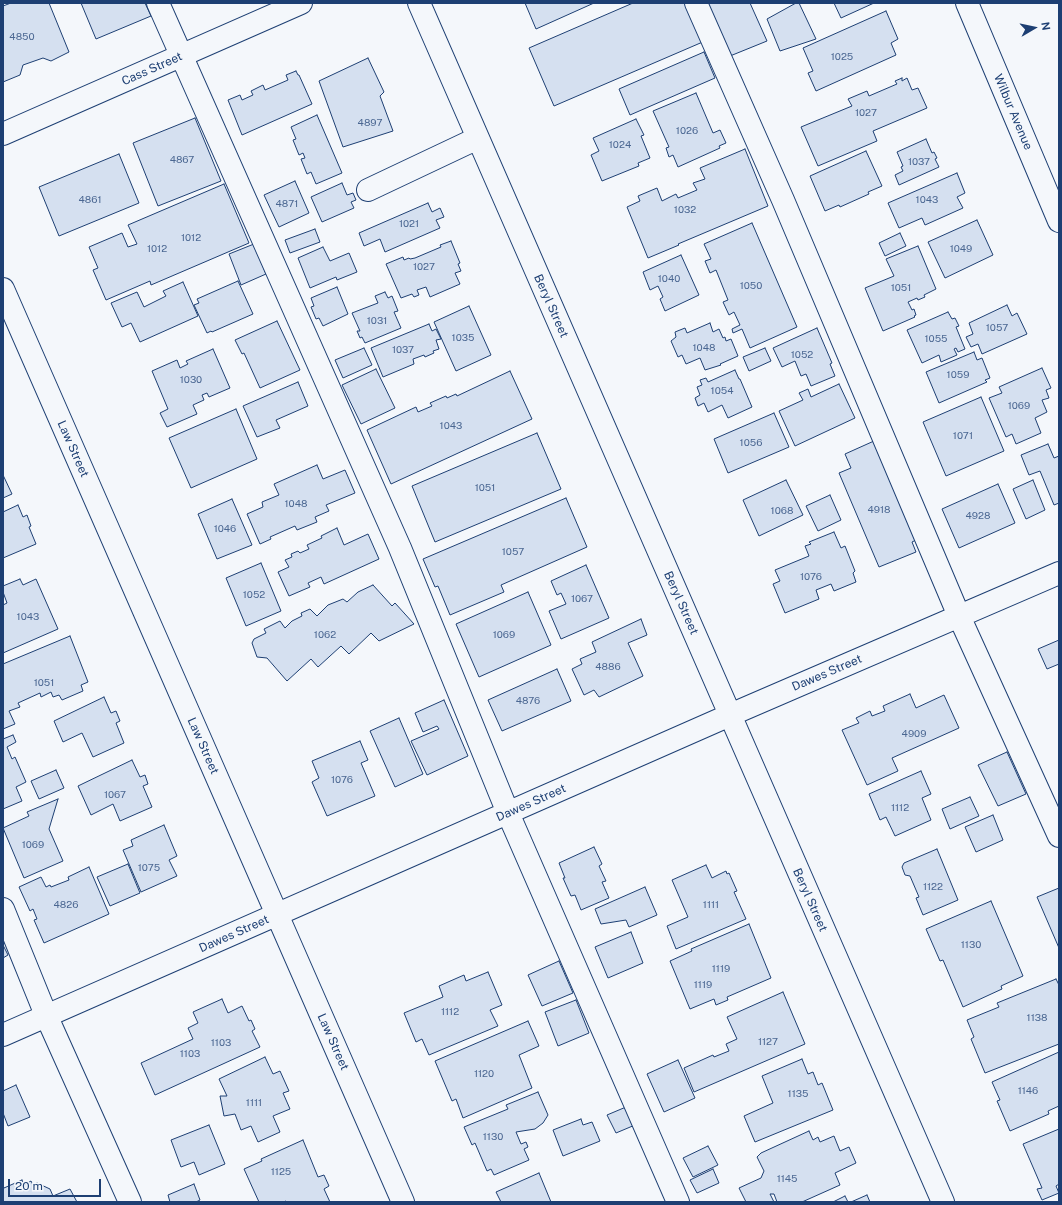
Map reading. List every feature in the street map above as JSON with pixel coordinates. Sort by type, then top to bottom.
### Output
[{"type":"street","points":[[158,3],[400,548],[508,813],[678,1202]]},
{"type":"street","name":"Cass Street","points":[[3,134],[301,3]]},
{"type":"street","name":"Beryl Street","points":[[419,3],[943,1202]]},
{"type":"street","points":[[696,3],[784,200],[959,616],[1059,836]]},
{"type":"street","name":"Wilbur Avenue","points":[[966,3],[1059,221]]},
{"type":"street","points":[[368,190],[478,138]]},
{"type":"street","name":"Law Street","points":[[3,289],[403,1202]]},
{"type":"street","name":"Dawes Street","points":[[3,1034],[730,715],[1059,573]]},
{"type":"street","points":[[3,908],[46,1016],[130,1202]]},
{"type":"building","points":[[11,3],[49,3],[69,52],[51,61],[43,58],[23,65],[20,75],[3,82],[3,6]]},
{"type":"building","points":[[81,3],[145,3],[151,16],[96,39]]},
{"type":"building","points":[[525,3],[594,3],[536,29]]},
{"type":"building","points":[[633,3],[689,3],[705,41],[554,106],[529,48]]},
{"type":"building","points":[[706,3],[750,3],[767,41],[730,56]]},
{"type":"building","points":[[796,3],[799,3],[816,39],[780,51],[767,19]]},
{"type":"building","points":[[834,3],[874,3],[841,18]]},
{"type":"building","points":[[886,11],[898,39],[891,43],[896,55],[816,91],[808,73],[813,71],[803,48]]},
{"type":"building","points":[[704,52],[715,78],[630,115],[619,89]]},
{"type":"building","points":[[368,58],[384,92],[380,96],[393,131],[343,147],[319,81]]},
{"type":"building","points":[[296,71],[312,104],[242,135],[228,100],[240,95],[242,100],[253,95],[251,91],[263,85],[265,90],[288,80],[286,75]]},
{"type":"building","points":[[902,78],[902,81],[907,78],[912,90],[918,88],[927,108],[873,131],[877,141],[818,166],[801,127],[852,106],[848,99],[867,91],[869,96],[897,84],[895,81]]},
{"type":"building","points":[[696,93],[713,133],[720,130],[726,143],[719,146],[720,148],[678,167],[673,155],[669,157],[666,148],[669,147],[653,111]]},
{"type":"building","points":[[317,115],[342,173],[316,184],[311,172],[307,174],[301,159],[305,158],[303,153],[299,155],[293,140],[296,139],[291,127]]},
{"type":"building","points":[[195,118],[221,181],[158,206],[133,143]]},
{"type":"building","points":[[636,119],[644,135],[641,136],[650,158],[638,163],[639,166],[602,181],[591,155],[599,151],[593,138]]},
{"type":"building","points":[[926,139],[932,153],[934,152],[937,158],[935,159],[939,167],[899,185],[895,175],[903,171],[901,167],[903,166],[897,152]]},
{"type":"building","points":[[745,149],[768,206],[648,258],[627,207],[640,201],[638,196],[657,188],[662,201],[676,194],[678,198],[697,190],[693,183],[705,179],[700,168]]},
{"type":"building","points":[[866,151],[882,186],[868,192],[869,194],[840,207],[839,205],[825,211],[810,176]]},
{"type":"building","points":[[119,154],[139,203],[59,236],[39,187]]},
{"type":"building","points":[[957,173],[965,193],[957,197],[963,208],[925,225],[922,218],[899,228],[888,203]]},
{"type":"building","points":[[295,181],[309,213],[279,227],[264,195]]},
{"type":"building","points":[[342,183],[347,195],[353,193],[356,200],[351,202],[354,208],[322,222],[311,197]]},
{"type":"building","points":[[224,184],[249,243],[151,285],[150,281],[106,300],[93,270],[98,268],[89,247],[122,233],[128,247],[137,244],[128,225]]},
{"type":"building","points":[[428,203],[432,212],[440,208],[444,217],[436,220],[440,228],[385,252],[380,239],[364,246],[359,233]]},
{"type":"building","points":[[977,220],[993,255],[945,278],[928,242]]},
{"type":"building","points":[[752,223],[797,327],[750,348],[742,329],[733,333],[732,329],[740,325],[734,312],[729,315],[723,302],[728,300],[716,270],[710,273],[705,261],[711,259],[704,244]]},
{"type":"building","points":[[315,229],[320,242],[290,253],[285,240]]},
{"type":"building","points":[[900,233],[906,246],[885,256],[879,243]]},
{"type":"building","points":[[451,241],[460,263],[458,264],[461,271],[455,273],[460,284],[430,297],[426,287],[417,290],[419,295],[414,297],[412,294],[401,298],[386,264],[403,257],[404,260],[415,258]]},
{"type":"building","points":[[254,244],[266,274],[241,285],[229,254]]},
{"type":"building","points":[[918,246],[936,289],[924,295],[925,297],[918,300],[917,298],[908,302],[912,310],[914,309],[916,315],[914,316],[915,317],[883,331],[865,288],[894,276],[886,259]]},
{"type":"building","points":[[323,247],[330,261],[349,253],[357,272],[337,280],[336,277],[310,288],[298,258]]},
{"type":"building","points":[[681,255],[699,295],[665,311],[660,299],[663,297],[658,286],[650,290],[643,272]]},
{"type":"building","points":[[238,281],[253,314],[207,333],[194,305],[199,303],[197,299]]},
{"type":"building","points":[[183,282],[198,316],[140,342],[131,323],[122,327],[111,303],[137,292],[144,307],[166,296],[163,291]]},
{"type":"building","points":[[337,287],[348,314],[323,326],[319,318],[316,319],[311,307],[314,306],[311,298]]},
{"type":"building","points":[[385,292],[388,298],[392,296],[398,311],[394,312],[401,328],[365,343],[362,337],[360,338],[357,331],[360,331],[352,313],[378,303],[375,296]]},
{"type":"building","points":[[1007,305],[1012,316],[1017,313],[1027,334],[982,354],[978,344],[971,347],[966,337],[973,334],[969,323]]},
{"type":"building","points":[[469,306],[491,355],[456,371],[434,322]]},
{"type":"building","points":[[948,312],[952,319],[955,318],[959,326],[956,327],[965,349],[958,352],[956,348],[954,349],[957,355],[941,362],[939,355],[922,363],[907,330]]},
{"type":"building","points":[[277,321],[300,370],[260,388],[244,353],[242,354],[235,340]]},
{"type":"building","points":[[710,323],[713,332],[719,329],[726,341],[731,339],[738,356],[720,364],[721,365],[705,370],[700,358],[686,364],[682,355],[678,357],[671,341],[676,337],[675,332],[685,328],[687,333]]},
{"type":"building","points":[[429,324],[432,331],[436,329],[441,339],[436,340],[439,349],[433,351],[434,353],[425,357],[424,355],[413,359],[414,364],[383,377],[371,348]]},
{"type":"building","points":[[817,328],[832,363],[830,364],[835,376],[811,386],[806,374],[801,376],[795,361],[782,367],[773,348]]},
{"type":"building","points":[[364,348],[372,365],[343,378],[335,360]]},
{"type":"building","points":[[765,348],[771,361],[749,371],[743,357]]},
{"type":"building","points":[[213,349],[230,388],[209,397],[207,393],[202,395],[204,400],[193,405],[197,414],[167,427],[160,413],[168,409],[152,371],[177,360],[180,368],[188,364],[186,361]]},
{"type":"building","points":[[974,352],[977,360],[982,358],[990,378],[985,380],[987,382],[939,403],[926,372]]},
{"type":"building","points":[[1042,368],[1051,388],[1046,390],[1049,398],[1042,400],[1047,412],[1035,418],[1041,433],[1016,444],[1012,434],[1006,437],[989,398],[1002,393],[999,387]]},
{"type":"building","points":[[376,369],[395,408],[361,424],[342,385]]},
{"type":"building","points":[[735,370],[752,407],[728,418],[722,405],[708,412],[704,403],[698,406],[695,398],[700,395],[697,387],[702,385],[700,380],[706,378],[708,382]]},
{"type":"building","points":[[510,371],[532,419],[391,484],[367,430],[416,407],[418,412],[432,406],[430,403],[446,396],[447,398],[456,394],[457,396]]},
{"type":"building","points":[[298,382],[308,406],[276,420],[280,428],[257,437],[243,406]]},
{"type":"building","points":[[839,384],[855,418],[795,446],[779,411],[803,400],[799,393],[808,389],[811,397]]},
{"type":"building","points":[[981,397],[1004,451],[946,476],[923,422]]},
{"type":"building","points":[[236,409],[257,459],[191,488],[169,438]]},
{"type":"building","points":[[774,413],[789,447],[728,473],[714,439]]},
{"type":"building","points":[[537,433],[561,489],[435,542],[412,486]]},
{"type":"building","points":[[874,441],[916,540],[912,542],[916,552],[879,567],[839,473],[851,468],[845,454]]},
{"type":"building","points":[[1048,444],[1054,458],[1059,456],[1059,503],[1054,505],[1040,471],[1029,475],[1021,455]]},
{"type":"building","points":[[317,465],[323,479],[345,470],[355,493],[326,505],[329,511],[315,517],[317,522],[297,530],[295,526],[270,537],[271,539],[260,544],[247,514],[263,507],[262,502],[279,495],[274,484]]},
{"type":"building","points":[[3,475],[12,494],[3,498]]},
{"type":"building","points":[[786,480],[803,515],[759,536],[743,500]]},
{"type":"building","points":[[1033,480],[1045,510],[1026,519],[1013,489]]},
{"type":"building","points":[[998,484],[1015,523],[959,548],[942,509]]},
{"type":"building","points":[[830,495],[841,520],[818,531],[806,506]]},
{"type":"building","points":[[566,498],[587,547],[501,585],[504,592],[450,615],[438,586],[435,587],[423,559]]},
{"type":"building","points":[[232,499],[252,545],[217,559],[198,514]]},
{"type":"building","points":[[18,505],[23,517],[27,515],[31,526],[29,527],[36,544],[3,558],[3,512]]},
{"type":"building","points":[[337,528],[344,545],[368,534],[379,559],[324,584],[321,577],[308,583],[310,587],[289,596],[278,572],[289,567],[285,560],[292,557],[291,554],[298,551],[300,553],[309,549],[307,545],[322,538],[321,536]]},
{"type":"building","points":[[834,532],[841,548],[845,546],[855,571],[853,573],[856,582],[834,591],[831,584],[816,590],[819,599],[785,613],[773,584],[780,581],[775,570],[809,556],[805,546],[811,544],[809,542]]},
{"type":"building","points":[[261,563],[281,611],[246,626],[226,578]]},
{"type":"building","points":[[586,565],[609,618],[561,639],[549,611],[566,604],[561,593],[557,595],[551,581]]},
{"type":"building","points":[[20,579],[23,585],[36,579],[58,629],[3,653],[3,605],[7,603],[3,592],[3,586]]},
{"type":"building","points":[[373,585],[392,606],[395,603],[414,624],[379,641],[371,633],[349,654],[341,646],[318,667],[311,659],[287,681],[267,658],[257,657],[252,643],[254,639],[266,633],[264,629],[280,621],[285,628],[292,621],[302,616],[301,613],[310,609],[317,616],[328,605],[343,599],[347,602],[358,592]]},
{"type":"building","points":[[528,592],[551,645],[479,677],[456,624]]},
{"type":"building","points":[[641,619],[647,635],[628,643],[643,676],[599,697],[594,690],[584,695],[572,669],[582,664],[580,659],[596,652],[592,642]]},
{"type":"building","points":[[70,636],[88,682],[81,685],[83,691],[62,700],[59,695],[53,697],[51,692],[41,697],[40,693],[18,703],[20,707],[9,711],[15,724],[3,729],[3,664]]},
{"type":"building","points":[[1059,640],[1059,664],[1047,669],[1038,649]]},
{"type":"building","points":[[557,669],[571,701],[502,731],[488,700]]},
{"type":"building","points":[[910,694],[916,708],[944,695],[959,728],[892,758],[898,771],[867,785],[842,730],[859,723],[856,718],[870,711],[872,716],[885,711],[883,706]]},
{"type":"building","points":[[104,697],[111,713],[116,711],[120,721],[116,723],[124,743],[93,757],[82,733],[63,742],[54,721]]},
{"type":"building","points":[[444,700],[468,756],[427,775],[411,741],[439,729],[437,726],[423,732],[415,713]]},
{"type":"building","points":[[399,718],[423,774],[395,787],[370,731]]},
{"type":"building","points":[[13,735],[16,742],[7,747],[12,759],[15,757],[26,782],[16,787],[22,801],[3,809],[3,739]]},
{"type":"building","points":[[360,741],[368,760],[361,763],[375,796],[327,816],[312,782],[319,778],[312,761]]},
{"type":"building","points":[[1007,752],[1026,794],[998,806],[978,765]]},
{"type":"building","points":[[132,760],[140,777],[145,775],[148,784],[143,786],[152,807],[120,821],[113,804],[91,815],[78,786]]},
{"type":"building","points":[[56,770],[64,788],[39,799],[31,781]]},
{"type":"building","points":[[921,771],[931,794],[922,798],[931,820],[895,836],[886,817],[880,820],[869,794]]},
{"type":"building","points":[[970,797],[979,816],[950,829],[942,809]]},
{"type":"building","points":[[58,799],[49,829],[63,861],[24,878],[3,828],[29,816],[27,812]]},
{"type":"building","points":[[993,815],[1003,840],[976,852],[965,827]]},
{"type":"building","points":[[164,825],[177,856],[169,860],[177,876],[141,892],[123,850],[133,846],[131,840]]},
{"type":"building","points":[[594,847],[602,864],[599,866],[606,881],[602,882],[609,898],[581,910],[575,895],[571,896],[563,878],[565,878],[559,863]]},
{"type":"building","points":[[937,849],[958,900],[923,915],[916,898],[919,897],[910,876],[905,875],[902,867],[904,863]]},
{"type":"building","points":[[128,864],[140,893],[110,906],[97,877]]},
{"type":"building","points":[[706,865],[712,878],[726,871],[727,874],[729,873],[737,891],[734,892],[746,919],[676,949],[667,926],[688,917],[672,880]]},
{"type":"building","points":[[89,867],[109,914],[44,943],[34,920],[37,919],[33,909],[30,911],[19,887],[41,877],[46,887],[50,885],[51,887],[69,880],[68,877]]},
{"type":"building","points":[[645,887],[657,915],[629,927],[626,920],[601,924],[595,909]]},
{"type":"building","points":[[1059,888],[1059,948],[1037,897]]},
{"type":"building","points":[[991,901],[1023,976],[1001,986],[1002,989],[963,1007],[943,960],[940,961],[926,929]]},
{"type":"building","points":[[749,924],[771,978],[727,997],[728,1000],[716,1005],[714,999],[690,1009],[670,961],[692,951],[691,949]]},
{"type":"building","points":[[631,932],[643,963],[608,978],[595,947]]},
{"type":"building","points":[[3,945],[8,955],[3,958]]},
{"type":"building","points":[[559,961],[573,993],[542,1006],[528,975]]},
{"type":"building","points":[[488,972],[502,1005],[490,1010],[498,1026],[429,1055],[422,1039],[416,1042],[404,1013],[443,997],[439,986],[464,975],[466,981]]},
{"type":"building","points":[[1056,979],[1059,985],[1059,1044],[985,1073],[971,1039],[974,1037],[967,1020],[999,1007],[997,1003]]},
{"type":"building","points":[[783,992],[805,1044],[694,1092],[684,1068],[713,1055],[714,1057],[729,1051],[726,1044],[737,1039],[727,1017]]},
{"type":"building","points":[[222,999],[228,1013],[242,1006],[249,1021],[251,1020],[255,1029],[252,1031],[260,1047],[155,1095],[141,1063],[193,1039],[188,1028],[198,1023],[193,1012]]},
{"type":"building","points":[[576,1000],[589,1033],[558,1046],[545,1012]]},
{"type":"building","points":[[528,1021],[539,1046],[519,1055],[532,1088],[463,1118],[456,1099],[452,1101],[435,1061]]},
{"type":"building","points":[[1059,1052],[1059,1106],[1048,1111],[1049,1114],[1010,1131],[997,1101],[1000,1100],[992,1082]]},
{"type":"building","points":[[265,1057],[273,1074],[280,1071],[289,1091],[283,1093],[290,1109],[273,1116],[280,1132],[258,1142],[251,1126],[241,1130],[235,1114],[224,1116],[220,1096],[227,1096],[219,1079]]},
{"type":"building","points":[[802,1059],[808,1074],[813,1072],[818,1085],[822,1083],[833,1110],[755,1142],[744,1116],[773,1103],[762,1076]]},
{"type":"building","points":[[678,1060],[695,1098],[664,1112],[647,1074]]},
{"type":"building","points":[[16,1085],[30,1117],[8,1126],[3,1113],[3,1091]]},
{"type":"building","points":[[538,1092],[548,1115],[543,1123],[535,1129],[516,1132],[521,1144],[526,1142],[528,1147],[524,1149],[529,1160],[494,1175],[491,1169],[487,1171],[475,1143],[472,1145],[464,1127],[508,1109],[506,1105]]},
{"type":"building","points":[[626,1107],[635,1125],[616,1133],[607,1115]]},
{"type":"building","points":[[581,1119],[583,1125],[592,1122],[600,1141],[563,1156],[553,1130]]},
{"type":"building","points":[[209,1125],[225,1164],[199,1175],[194,1162],[181,1167],[171,1140]]},
{"type":"building","points":[[1059,1129],[1059,1184],[1056,1186],[1059,1193],[1042,1200],[1037,1189],[1042,1188],[1023,1144]]},
{"type":"building","points":[[809,1131],[813,1140],[818,1137],[820,1142],[834,1136],[840,1151],[849,1147],[856,1163],[835,1173],[840,1185],[802,1202],[777,1202],[774,1194],[770,1194],[774,1202],[746,1202],[739,1188],[761,1178],[764,1171],[757,1157],[761,1153]]},
{"type":"building","points":[[303,1140],[318,1177],[324,1175],[329,1186],[324,1189],[330,1202],[259,1202],[244,1169],[262,1161],[261,1159]]},
{"type":"building","points":[[708,1146],[718,1165],[693,1177],[683,1158]]},
{"type":"building","points":[[713,1169],[719,1183],[697,1193],[690,1180]]},
{"type":"building","points":[[539,1173],[551,1202],[501,1202],[496,1192]]},
{"type":"building","points":[[22,1180],[24,1185],[31,1181],[33,1185],[37,1183],[50,1189],[53,1196],[70,1189],[77,1202],[3,1202],[3,1186],[4,1188]]},
{"type":"building","points":[[194,1184],[200,1200],[196,1202],[170,1202],[168,1195]]},
{"type":"building","points":[[867,1195],[870,1202],[851,1202]]},
{"type":"building","points":[[845,1196],[848,1202],[833,1202]]}]
